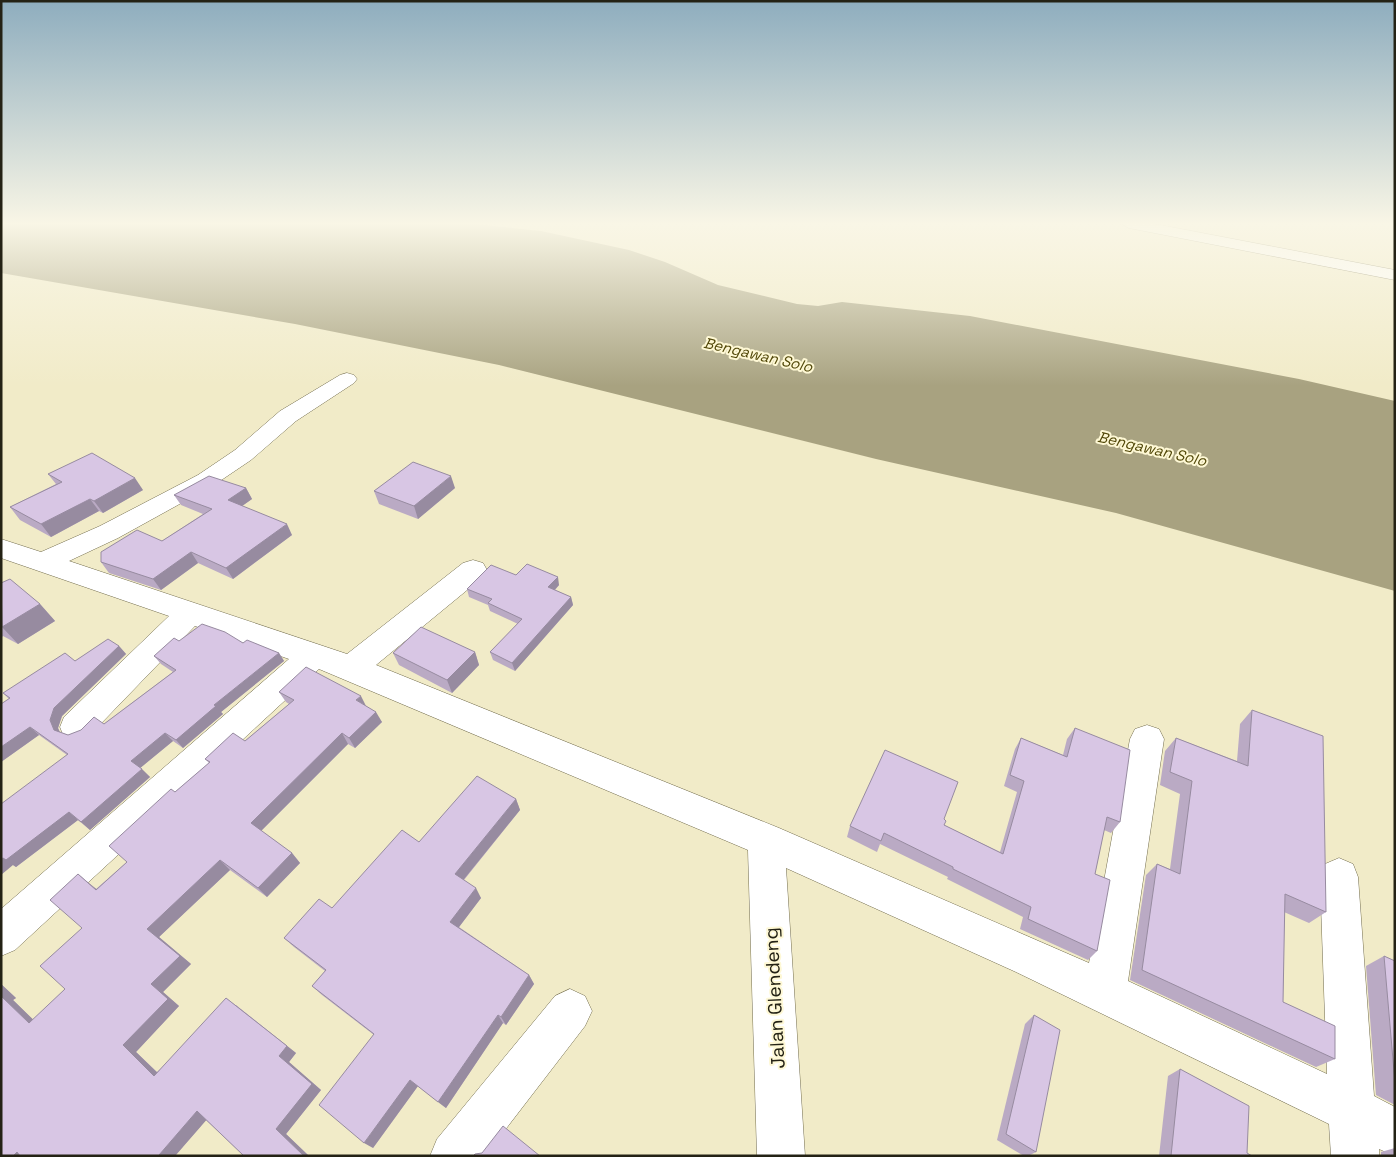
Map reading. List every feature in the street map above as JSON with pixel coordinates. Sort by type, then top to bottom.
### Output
[{"type":"street","points":[[15,557],[109,532],[206,480],[243,455],[288,416],[347,379]]},
{"type":"street","points":[[15,557],[190,613],[350,668],[766,840],[1104,992],[1395,1132]]},
{"type":"street","points":[[350,668],[472,570]]},
{"type":"street","points":[[76,727],[190,613]]},
{"type":"street","points":[[1,936],[314,655]]},
{"type":"street","points":[[1104,992],[1148,739]]},
{"type":"street","name":"Jalan Glendeng","points":[[766,840],[781,1156]]},
{"type":"street","points":[[1339,877],[1355,1156]]},
{"type":"street","points":[[454,1156],[570,1010]]},
{"type":"water","name":"Bengawan Solo","points":[[30,278],[702,278],[718,285],[797,304],[818,306],[842,302],[970,316],[1299,379],[1395,401],[1395,591],[1116,513],[876,459],[499,365],[295,324]]},
{"type":"building","points":[[92,453],[135,478],[94,501],[90,499],[41,524],[10,507],[62,482],[48,474]]},
{"type":"building","points":[[413,462],[451,476],[414,506],[374,491]]},
{"type":"building","points":[[209,476],[246,488],[228,500],[287,524],[226,568],[191,552],[153,579],[101,562],[101,552],[137,530],[162,541],[212,509],[174,495]]},
{"type":"building","points":[[527,564],[558,577],[548,587],[571,597],[512,663],[490,652],[522,619],[488,603],[492,599],[467,589],[491,565],[516,575]]},
{"type":"building","points":[[10,579],[40,604],[2,627],[1,583]]},
{"type":"building","points":[[202,624],[225,632],[243,643],[247,640],[279,653],[214,705],[216,706],[176,740],[165,733],[131,761],[142,769],[81,822],[69,812],[6,860],[1,859],[1,804],[68,754],[30,727],[1,747],[1,704],[10,698],[3,693],[65,653],[75,661],[108,639],[119,646],[54,708],[50,720],[54,730],[68,735],[81,730],[94,717],[104,724],[176,670],[154,656],[174,638],[179,641]]},
{"type":"building","points":[[421,627],[475,652],[447,680],[393,653]]},
{"type":"building","points":[[306,667],[361,696],[356,700],[376,712],[349,738],[342,733],[251,823],[292,853],[258,888],[220,860],[147,929],[180,956],[151,984],[168,999],[123,1045],[154,1076],[226,998],[287,1046],[279,1056],[312,1084],[276,1129],[304,1156],[244,1156],[197,1111],[160,1156],[20,1156],[17,1152],[13,1156],[1,1156],[1,996],[29,1023],[65,989],[40,966],[82,928],[50,900],[78,874],[96,890],[127,862],[109,846],[171,789],[175,792],[210,762],[205,759],[233,733],[245,741],[294,700],[279,692]]},
{"type":"building","points":[[1252,710],[1323,736],[1326,912],[1285,894],[1283,1002],[1335,1026],[1335,1059],[1142,970],[1157,864],[1180,874],[1192,781],[1170,772],[1176,738],[1248,766]]},
{"type":"building","points":[[1075,728],[1130,750],[1120,822],[1107,817],[1095,874],[1110,880],[1097,951],[1028,919],[1031,907],[953,869],[953,867],[884,833],[881,841],[850,826],[885,750],[958,782],[944,819],[946,821],[944,825],[1003,854],[1024,781],[1010,775],[1021,738],[1067,757]]},
{"type":"building","points":[[477,776],[516,799],[455,874],[476,888],[450,922],[529,975],[501,1017],[498,1015],[438,1102],[410,1080],[364,1143],[319,1105],[374,1034],[312,986],[326,970],[284,938],[319,899],[332,908],[402,830],[419,842]]},
{"type":"building","points":[[1384,956],[1395,961],[1395,1083]]},
{"type":"building","points":[[1034,1015],[1060,1030],[1036,1152],[1006,1134]]},
{"type":"building","points":[[1180,1069],[1249,1106],[1247,1153],[1252,1156],[1171,1156]]},
{"type":"building","points":[[503,1126],[540,1156],[473,1156],[482,1153]]}]
